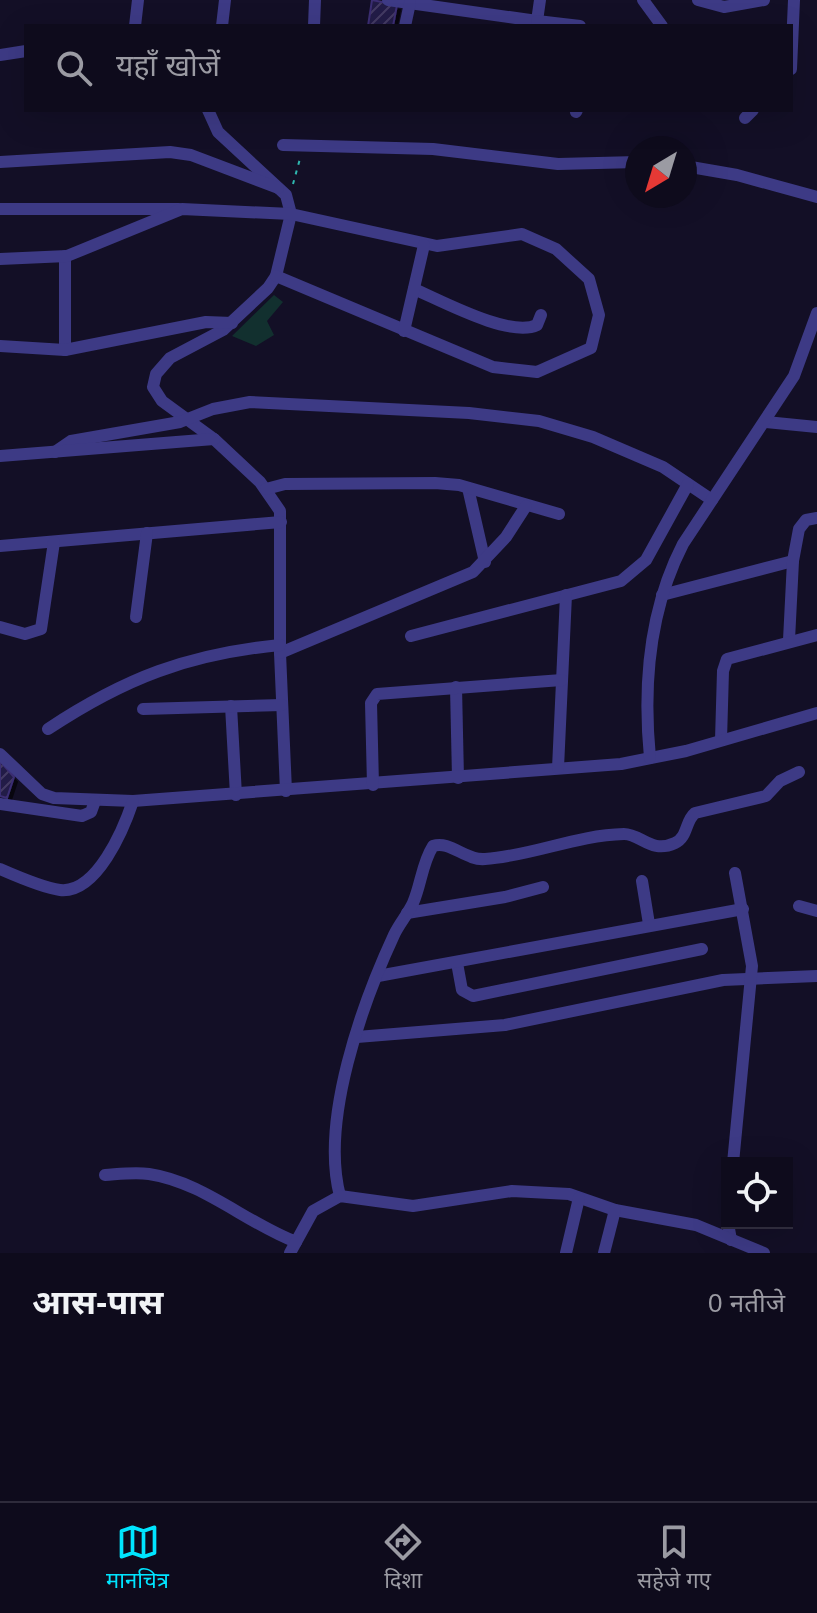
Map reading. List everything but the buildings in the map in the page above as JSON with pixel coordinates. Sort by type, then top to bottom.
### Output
[{"type":"street","points":[[135,24],[138,0]]},
{"type":"street","points":[[222,24],[225,0]]},
{"type":"street","points":[[314,24],[315,0]]},
{"type":"street","points":[[388,0],[495,21],[563,24]]},
{"type":"street","points":[[537,21],[540,0]]},
{"type":"street","points":[[643,0],[661,24]]},
{"type":"street","points":[[698,0],[724,7],[764,0]]},
{"type":"street","points":[[793,24],[794,0]]},
{"type":"street","points":[[405,24],[410,3]]},
{"type":"street","points":[[0,55],[24,51]]},
{"type":"street","points":[[209,112],[218,132],[284,192],[291,214],[276,276],[232,323],[170,358],[156,374],[153,387],[156,394],[214,439],[266,489],[276,504],[281,522],[280,649],[286,791]]},
{"type":"street","points":[[283,145],[433,149],[558,164],[625,162]]},
{"type":"street","points":[[0,162],[170,152],[191,155],[284,192]]},
{"type":"street","points":[[697,168],[737,175],[817,197]]},
{"type":"street","points":[[0,209],[182,209],[291,214],[424,245],[522,234],[545,242],[566,256],[589,279],[598,303],[595,341],[591,348],[569,361],[529,373],[493,367],[276,276]]},
{"type":"street","points":[[0,259],[65,256],[182,209]]},
{"type":"street","points":[[404,331],[424,245]]},
{"type":"street","points":[[65,256],[65,350]]},
{"type":"street","points":[[414,289],[511,328],[537,325],[541,315]]},
{"type":"street","points":[[650,758],[651,648],[662,595],[683,544],[766,422],[803,360],[817,313]]},
{"type":"street","points":[[0,346],[65,350],[206,322],[232,323]]},
{"type":"street","points":[[803,360],[817,365]]},
{"type":"street","points":[[55,452],[71,441],[188,419],[213,409],[264,402],[519,417],[615,445],[663,467],[712,500]]},
{"type":"street","points":[[766,422],[812,426],[817,412]]},
{"type":"street","points":[[0,456],[214,439]]},
{"type":"street","points":[[266,489],[285,484],[405,483],[468,488],[559,514]]},
{"type":"street","points":[[411,636],[621,581],[640,569],[688,484]]},
{"type":"street","points":[[468,488],[485,562]]},
{"type":"street","points":[[48,729],[94,699],[156,671],[207,656],[280,649],[473,572],[485,562],[526,506]]},
{"type":"street","points":[[789,640],[793,561],[799,529],[806,520],[817,518]]},
{"type":"street","points":[[0,546],[281,522]]},
{"type":"street","points":[[136,617],[147,533]]},
{"type":"street","points":[[0,627],[25,634],[41,629],[54,542]]},
{"type":"street","points":[[662,595],[793,561]]},
{"type":"street","points":[[558,768],[566,595]]},
{"type":"street","points":[[721,740],[724,663],[731,656],[817,635]]},
{"type":"street","points":[[373,785],[373,697],[382,693],[562,680]]},
{"type":"street","points":[[456,687],[458,778]]},
{"type":"street","points":[[143,709],[282,705]]},
{"type":"street","points":[[231,706],[236,795]]},
{"type":"street","points":[[0,754],[42,794],[70,801],[133,801],[458,778],[650,758],[817,713]]},
{"type":"street","points":[[340,1196],[334,1165],[337,1121],[357,1037],[394,933],[407,913],[430,850],[437,844],[480,860],[590,837],[627,834],[647,845],[673,844],[684,836],[695,813],[766,796],[780,781],[799,772]]},
{"type":"street","points":[[0,804],[82,816],[91,812],[95,801]]},
{"type":"street","points":[[0,869],[58,890],[73,888],[111,854],[133,801]]},
{"type":"street","points":[[734,1157],[751,977],[743,909],[735,873]]},
{"type":"street","points":[[642,881],[649,924]]},
{"type":"street","points":[[407,913],[505,897],[543,887]]},
{"type":"street","points":[[799,906],[817,911]]},
{"type":"street","points":[[378,976],[743,909]]},
{"type":"street","points":[[457,963],[462,990],[473,996],[702,949]]},
{"type":"street","points":[[357,1037],[505,1025],[751,977],[817,976]]},
{"type":"street","points":[[105,1175],[150,1174],[175,1181],[212,1197],[293,1248],[318,1206],[340,1196],[413,1206],[512,1191],[554,1191],[615,1210],[696,1225],[735,1245],[764,1253]]},
{"type":"street","points":[[566,1253],[579,1198]]},
{"type":"street","points":[[604,1253],[615,1210]]},
{"type":"path","points":[[284,192],[304,146]]},
{"type":"green space","points":[[274,295],[283,302],[267,321],[274,335],[256,346],[232,336]]}]
